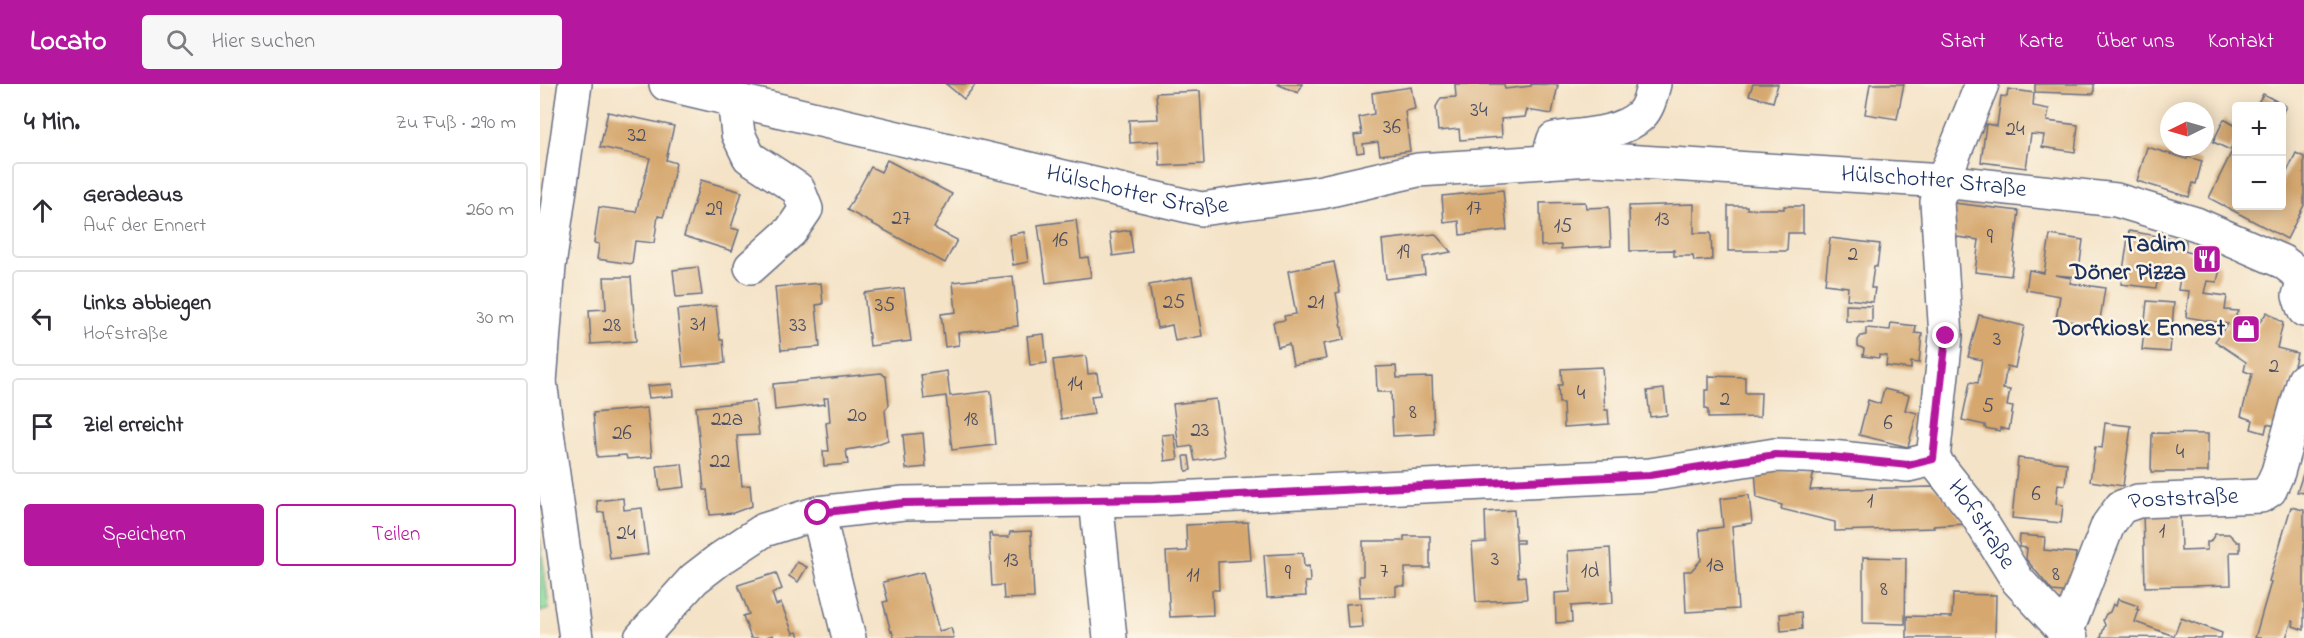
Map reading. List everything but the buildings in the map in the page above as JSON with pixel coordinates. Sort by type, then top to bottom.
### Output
[{"type":"street","points":[[574,84],[549,266],[540,382],[576,638]]},
{"type":"street","name":"Hülschotter Straße","points":[[666,84],[1201,209],[1322,192],[1418,170],[1592,159],[1943,181],[2116,200],[2196,224],[2283,262],[2304,278]]},
{"type":"street","points":[[1547,162],[1554,139],[1617,129],[1641,115],[1649,103],[1654,84]]},
{"type":"street","name":"Hofstraße","points":[[1982,84],[1943,181],[1937,202],[1946,336],[1933,459],[1975,512],[2018,581],[2069,636]]},
{"type":"street","points":[[734,99],[738,134],[748,157],[798,189],[806,209],[791,231],[751,267]]},
{"type":"street","points":[[2304,278],[2299,296],[2304,309]]},
{"type":"street","name":"Poststraße","points":[[2069,636],[2108,525],[2121,507],[2138,501],[2261,496],[2270,490],[2304,380]]},
{"type":"street","points":[[641,638],[694,579],[720,559],[764,530],[818,513],[904,503],[1166,498],[1650,475],[1775,455],[1831,457],[1908,465],[1933,459]]},
{"type":"street","points":[[1096,499],[1110,638]]},
{"type":"street","points":[[818,513],[849,638]]},
{"type":"green space","points":[[540,538],[549,609],[540,612]]},
{"type":"place","name":"Tadim Döner Pizza","points":[[2207,259]]},
{"type":"place","name":"Dorfkiosk Ennest","points":[[2246,329]]},
{"type":"route","points":[[818,513],[904,503],[1155,499],[1650,475],[1775,455],[1831,457],[1908,465],[1933,459],[1946,336]]}]
